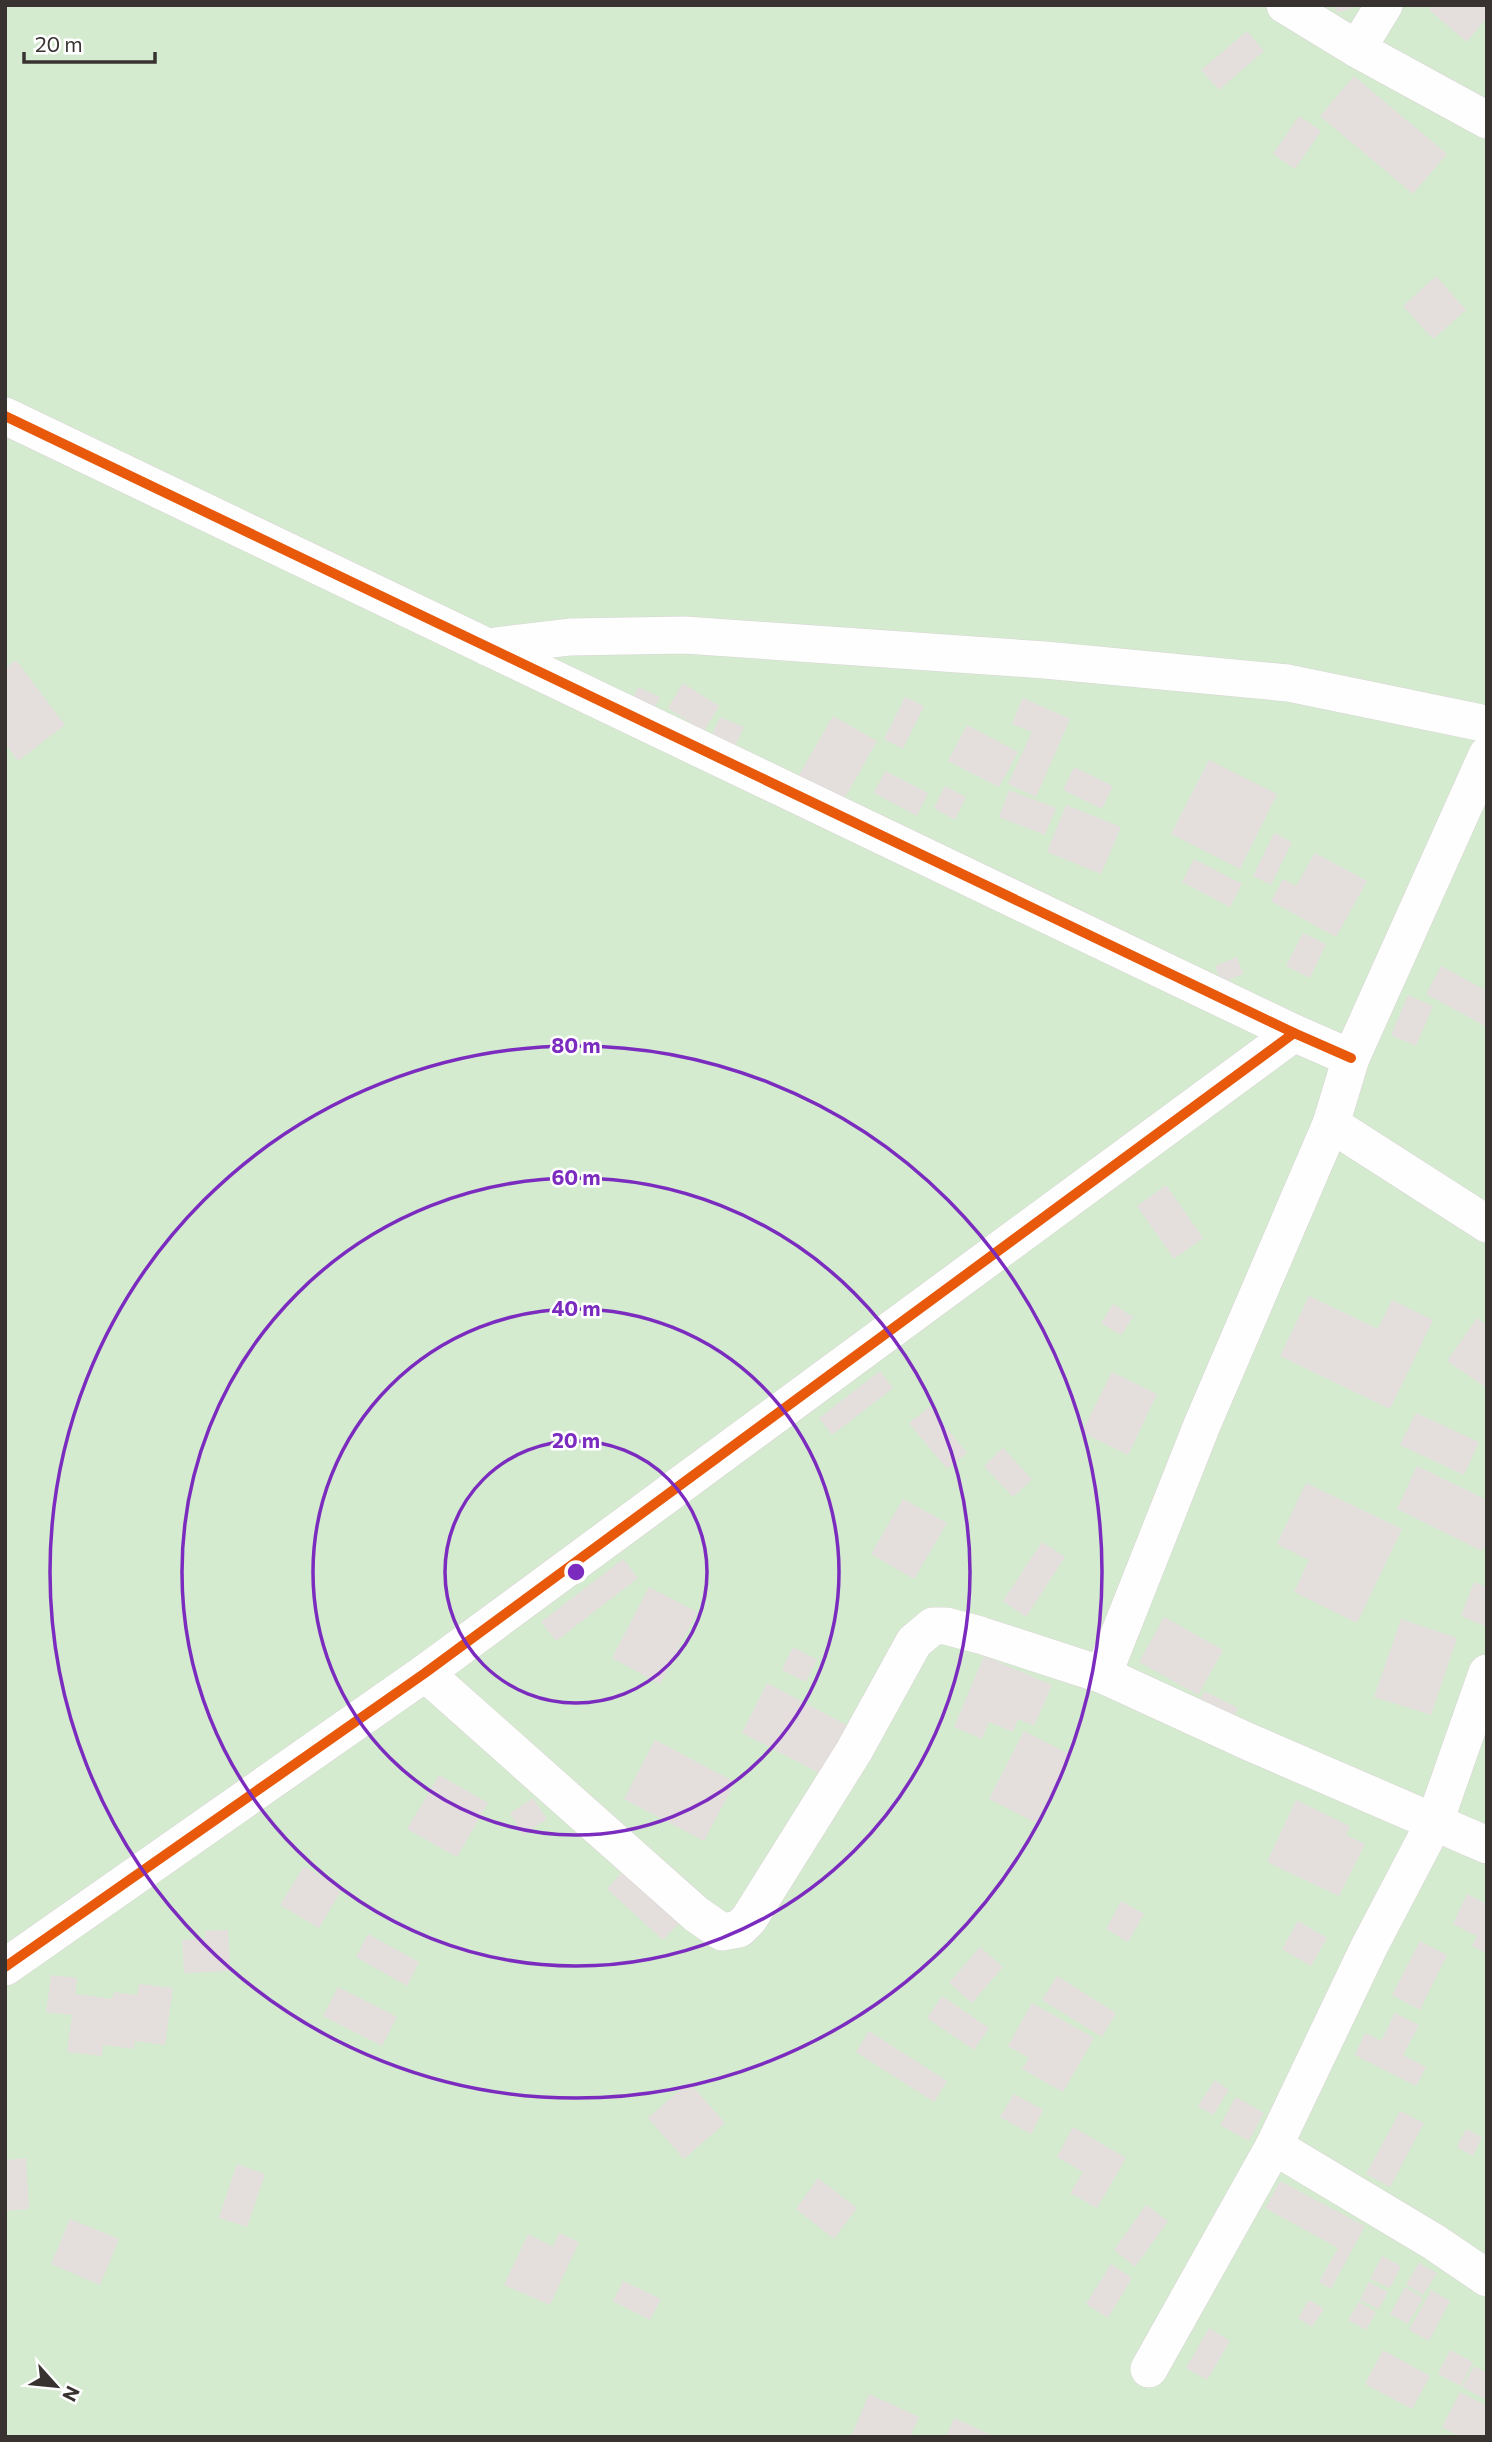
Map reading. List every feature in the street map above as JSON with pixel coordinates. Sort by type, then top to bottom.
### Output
[{"type":"street","points":[[1285,5],[1357,50],[1487,120]]},
{"type":"street","points":[[1357,50],[1384,5]]},
{"type":"street","points":[[5,416],[1351,1058]]},
{"type":"street","points":[[487,647],[569,636],[685,635],[1045,660],[1288,683],[1487,724]]},
{"type":"street","points":[[1103,1675],[1202,1425],[1331,1124],[1351,1058],[1487,755]]},
{"type":"street","points":[[5,1967],[425,1673],[1294,1033]]},
{"type":"street","points":[[1331,1124],[1487,1224]]},
{"type":"street","points":[[425,1673],[696,1914],[722,1932],[739,1929],[750,1919],[854,1751],[914,1642],[933,1626],[946,1626],[980,1635],[1103,1675],[1249,1742],[1487,1845]]},
{"type":"street","points":[[1149,2369],[1274,2146],[1369,1947],[1435,1821],[1487,1673]]},
{"type":"street","points":[[1274,2146],[1434,2242],[1487,2278]]},
{"type":"green space","points":[[5,5],[1487,5],[1487,2437],[5,2437]]},
{"type":"building","points":[[1334,5],[1351,5],[1352,8],[1337,13]]},
{"type":"building","points":[[1433,5],[1487,5],[1487,17],[1467,42],[1429,10]]},
{"type":"building","points":[[1247,31],[1264,51],[1219,90],[1201,70]]},
{"type":"building","points":[[1354,76],[1447,154],[1413,194],[1320,116]]},
{"type":"building","points":[[1299,116],[1321,131],[1295,169],[1273,154]]},
{"type":"building","points":[[1436,276],[1466,310],[1433,339],[1403,306]]},
{"type":"building","points":[[16,660],[65,725],[18,761],[5,743],[5,668]]},
{"type":"building","points":[[683,683],[719,706],[704,731],[668,708]]},
{"type":"building","points":[[638,687],[660,697],[650,718],[628,708]]},
{"type":"building","points":[[905,697],[924,706],[903,749],[884,739]]},
{"type":"building","points":[[1023,698],[1070,719],[1036,797],[1008,784],[1032,732],[1012,724]]},
{"type":"building","points":[[833,716],[877,741],[842,803],[798,777]]},
{"type":"building","points":[[720,717],[744,727],[733,751],[709,741]]},
{"type":"building","points":[[967,725],[1018,752],[999,787],[948,761]]},
{"type":"building","points":[[1209,760],[1277,794],[1240,869],[1171,834]]},
{"type":"building","points":[[1074,767],[1113,786],[1102,809],[1063,790]]},
{"type":"building","points":[[885,771],[928,793],[917,816],[874,793]]},
{"type":"building","points":[[945,786],[966,797],[955,820],[934,808]]},
{"type":"building","points":[[1009,790],[1056,808],[1045,835],[999,817]]},
{"type":"building","points":[[1066,805],[1121,827],[1101,874],[1047,852]]},
{"type":"building","points":[[1274,833],[1292,842],[1271,885],[1253,876]]},
{"type":"building","points":[[1315,853],[1367,881],[1336,937],[1271,901],[1283,879],[1296,886]]},
{"type":"building","points":[[1194,859],[1242,884],[1230,907],[1182,882]]},
{"type":"building","points":[[1303,933],[1326,944],[1310,978],[1286,966]]},
{"type":"building","points":[[1237,957],[1243,974],[1222,983],[1215,966]]},
{"type":"building","points":[[1441,966],[1487,991],[1487,1027],[1426,994]]},
{"type":"building","points":[[1408,995],[1433,1006],[1416,1046],[1391,1035]]},
{"type":"building","points":[[1166,1185],[1203,1238],[1174,1259],[1137,1206]]},
{"type":"building","points":[[1309,1296],[1378,1329],[1392,1300],[1433,1320],[1390,1409],[1280,1356]]},
{"type":"building","points":[[1113,1304],[1133,1317],[1121,1335],[1101,1323]]},
{"type":"building","points":[[1477,1318],[1487,1325],[1487,1388],[1447,1361]]},
{"type":"building","points":[[880,1371],[893,1388],[832,1435],[819,1418]]},
{"type":"building","points":[[1112,1372],[1157,1394],[1128,1455],[1082,1432]]},
{"type":"building","points":[[929,1407],[967,1453],[947,1469],[909,1423]]},
{"type":"building","points":[[1416,1413],[1479,1442],[1464,1475],[1400,1445]]},
{"type":"building","points":[[1003,1448],[1032,1479],[1013,1497],[984,1466]]},
{"type":"building","points":[[1417,1466],[1487,1500],[1487,1542],[1482,1551],[1397,1509]]},
{"type":"building","points":[[1306,1483],[1402,1529],[1357,1623],[1294,1592],[1309,1560],[1277,1544]]},
{"type":"building","points":[[903,1499],[947,1523],[914,1579],[871,1554]]},
{"type":"building","points":[[1042,1542],[1065,1557],[1026,1617],[1003,1601]]},
{"type":"building","points":[[623,1559],[638,1578],[556,1641],[541,1622]]},
{"type":"building","points":[[1474,1582],[1487,1587],[1487,1627],[1461,1616]]},
{"type":"building","points":[[649,1587],[697,1612],[660,1684],[612,1658]]},
{"type":"building","points":[[1164,1617],[1223,1650],[1198,1695],[1139,1662]]},
{"type":"building","points":[[1401,1619],[1457,1638],[1431,1715],[1374,1697]]},
{"type":"building","points":[[793,1647],[817,1660],[806,1682],[782,1670]]},
{"type":"building","points":[[984,1656],[1052,1685],[1034,1726],[1018,1719],[1013,1732],[989,1722],[982,1739],[954,1727]]},
{"type":"building","points":[[767,1683],[854,1729],[829,1778],[742,1733]]},
{"type":"building","points":[[1204,1691],[1238,1708],[1228,1729],[1194,1712]]},
{"type":"building","points":[[1024,1731],[1071,1755],[1036,1823],[989,1799]]},
{"type":"building","points":[[655,1740],[735,1782],[704,1841],[624,1799]]},
{"type":"building","points":[[439,1775],[488,1803],[457,1857],[407,1829]]},
{"type":"building","points":[[533,1798],[547,1819],[523,1835],[510,1813]]},
{"type":"building","points":[[1296,1800],[1350,1826],[1346,1835],[1365,1844],[1339,1896],[1267,1862]]},
{"type":"building","points":[[304,1866],[342,1889],[319,1928],[280,1905]]},
{"type":"building","points":[[623,1871],[679,1923],[663,1940],[607,1889]]},
{"type":"building","points":[[1467,1894],[1487,1904],[1487,1954],[1472,1946],[1477,1936],[1453,1924]]},
{"type":"building","points":[[1121,1901],[1144,1914],[1128,1942],[1106,1929]]},
{"type":"building","points":[[1298,1921],[1327,1938],[1311,1966],[1282,1949]]},
{"type":"building","points":[[228,1930],[230,1971],[184,1973],[182,1940],[205,1939],[205,1931]]},
{"type":"building","points":[[368,1934],[419,1962],[407,1986],[356,1957]]},
{"type":"building","points":[[1420,1941],[1447,1955],[1420,2010],[1392,1995]]},
{"type":"building","points":[[980,1947],[1003,1967],[972,2003],[949,1983]]},
{"type":"building","points":[[51,1975],[77,1978],[75,1994],[112,1999],[114,1992],[137,1995],[139,1984],[173,1988],[165,2045],[135,2041],[134,2049],[103,2045],[102,2056],[67,2052],[72,2015],[46,2012]]},
{"type":"building","points":[[1057,1976],[1116,2013],[1102,2037],[1042,2000]]},
{"type":"building","points":[[338,1987],[397,2017],[382,2046],[323,2016]]},
{"type":"building","points":[[942,1996],[989,2028],[974,2050],[927,2018]]},
{"type":"building","points":[[1032,2003],[1094,2038],[1063,2092],[1022,2069],[1029,2058],[1008,2046]]},
{"type":"building","points":[[1395,2013],[1419,2025],[1403,2055],[1426,2067],[1416,2086],[1355,2055],[1365,2033],[1381,2041]]},
{"type":"building","points":[[869,2031],[947,2081],[934,2102],[856,2052]]},
{"type":"building","points":[[1215,2080],[1229,2090],[1213,2115],[1198,2106]]},
{"type":"building","points":[[689,2082],[725,2123],[684,2159],[648,2118]]},
{"type":"building","points":[[1014,2094],[1043,2110],[1031,2134],[1000,2117]]},
{"type":"building","points":[[1236,2097],[1264,2113],[1249,2141],[1220,2125]]},
{"type":"building","points":[[1400,2111],[1424,2123],[1390,2187],[1366,2174]]},
{"type":"building","points":[[1073,2127],[1126,2158],[1097,2208],[1070,2193],[1083,2172],[1057,2157]]},
{"type":"building","points":[[1466,2129],[1482,2137],[1473,2156],[1457,2147]]},
{"type":"building","points":[[26,2158],[29,2209],[5,2211],[5,2160]]},
{"type":"building","points":[[237,2164],[265,2174],[247,2227],[219,2218]]},
{"type":"building","points":[[818,2178],[857,2208],[834,2239],[796,2209]]},
{"type":"building","points":[[1280,2181],[1365,2226],[1331,2289],[1319,2282],[1338,2248],[1265,2208]]},
{"type":"building","points":[[1146,2205],[1168,2221],[1135,2267],[1114,2250]]},
{"type":"building","points":[[70,2219],[119,2239],[100,2285],[51,2264]]},
{"type":"building","points":[[559,2233],[579,2242],[550,2305],[504,2285],[528,2234],[553,2247]]},
{"type":"building","points":[[1382,2256],[1401,2266],[1390,2288],[1370,2279]]},
{"type":"building","points":[[1419,2263],[1437,2273],[1423,2295],[1406,2285]]},
{"type":"building","points":[[1111,2264],[1132,2278],[1108,2318],[1086,2304]]},
{"type":"building","points":[[623,2281],[661,2299],[650,2320],[613,2301]]},
{"type":"building","points":[[1369,2282],[1388,2292],[1379,2309],[1360,2300]]},
{"type":"building","points":[[1405,2287],[1423,2298],[1408,2324],[1390,2314]]},
{"type":"building","points":[[1431,2290],[1450,2301],[1429,2341],[1409,2330]]},
{"type":"building","points":[[1309,2300],[1324,2309],[1312,2327],[1298,2318]]},
{"type":"building","points":[[1359,2302],[1376,2312],[1366,2330],[1348,2320]]},
{"type":"building","points":[[1209,2328],[1230,2341],[1207,2380],[1186,2368]]},
{"type":"building","points":[[1383,2350],[1430,2376],[1412,2409],[1365,2384]]},
{"type":"building","points":[[1450,2350],[1473,2362],[1461,2386],[1438,2374]]},
{"type":"building","points":[[1474,2366],[1487,2373],[1487,2400],[1462,2387]]},
{"type":"building","points":[[1460,2392],[1487,2406],[1487,2430],[1483,2437],[1460,2437],[1442,2427]]},
{"type":"building","points":[[869,2394],[919,2417],[910,2437],[851,2437]]},
{"type":"building","points":[[954,2418],[996,2437],[946,2437]]},
{"type":"cycle path","points":[[5,416],[1351,1058]]},
{"type":"cycle path","points":[[5,1967],[425,1673],[1294,1033]]}]
